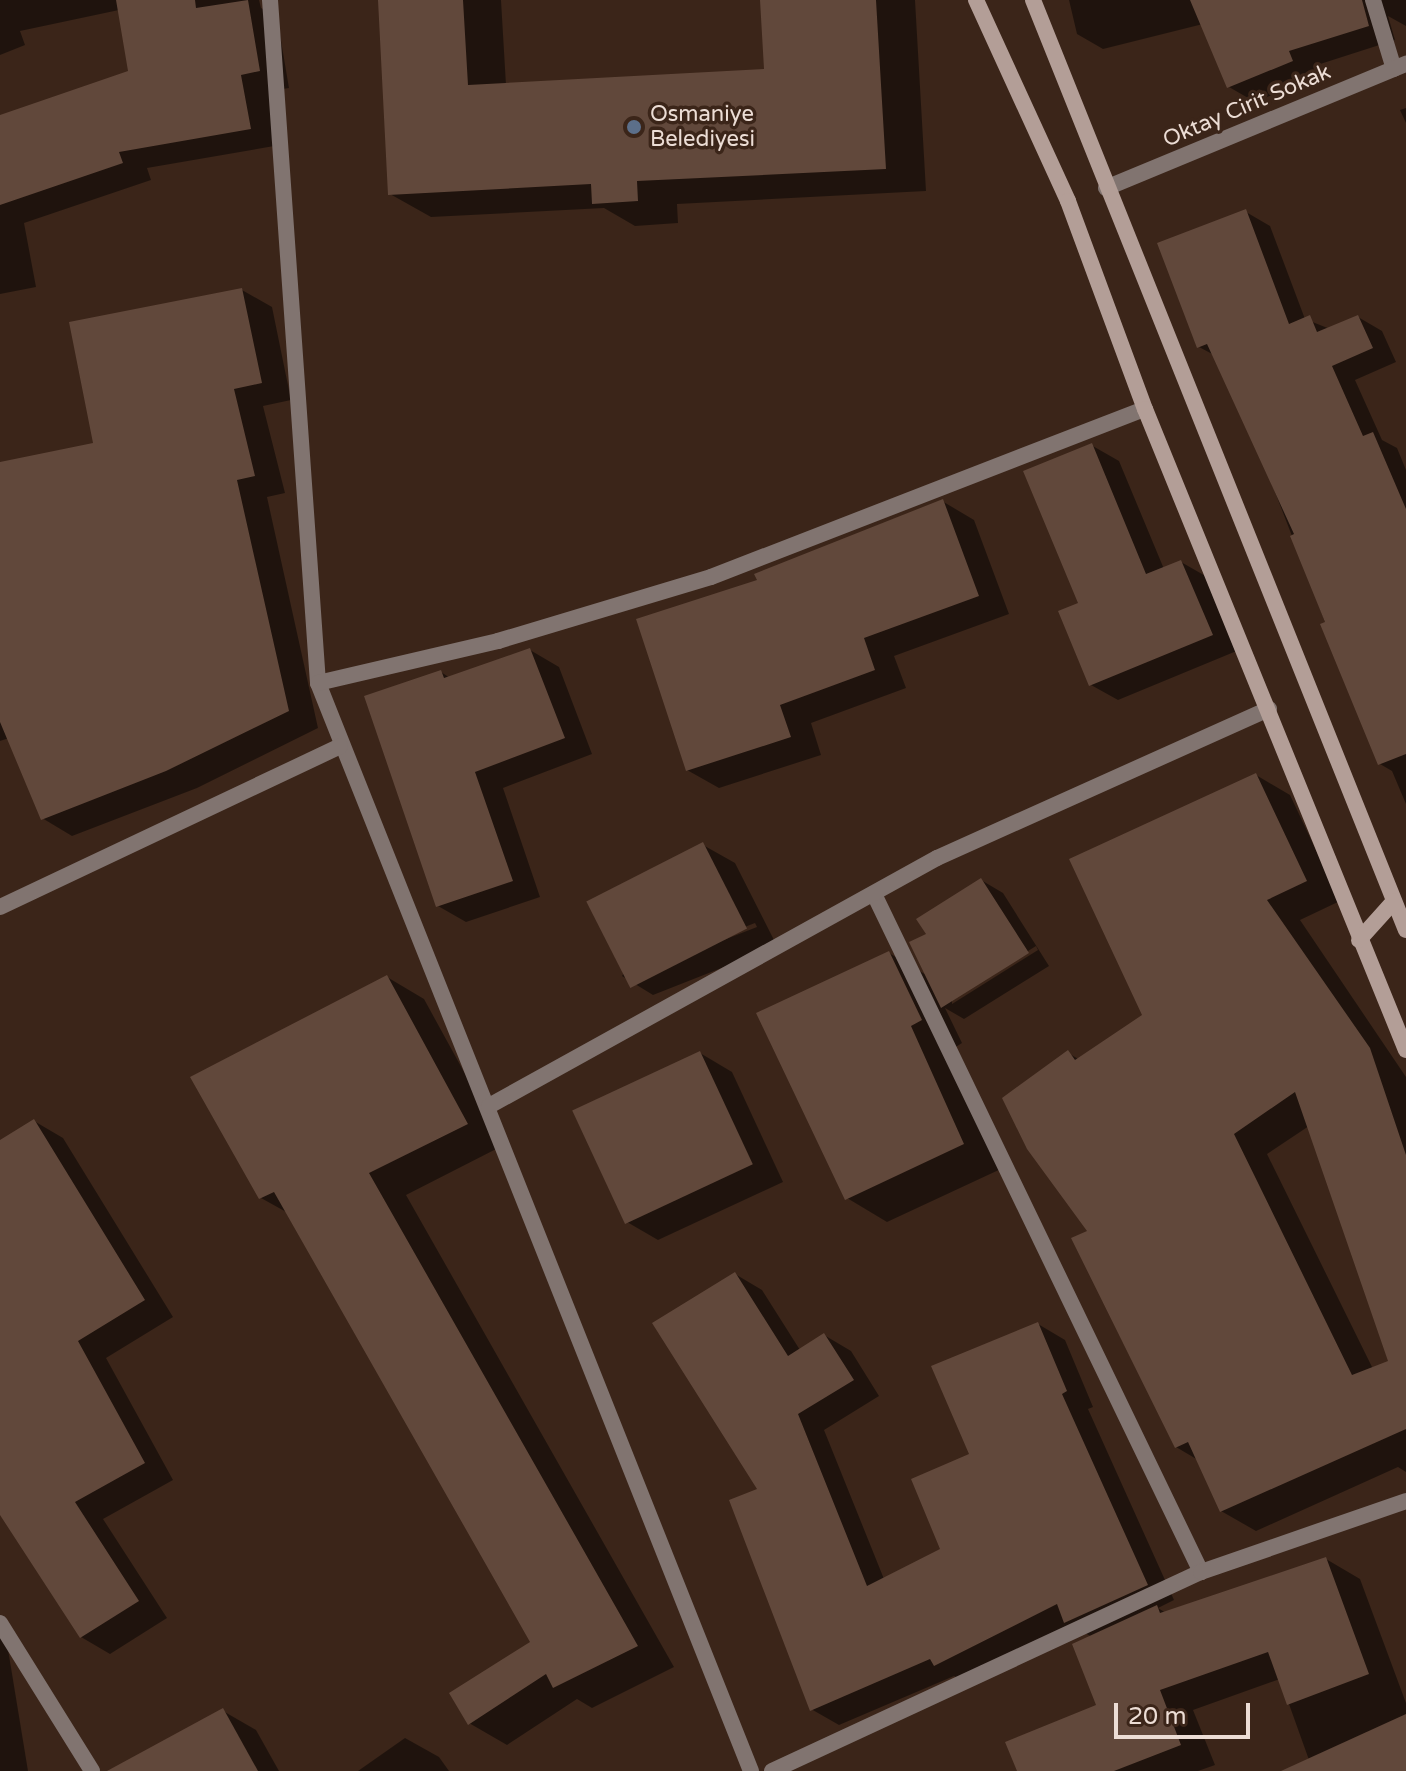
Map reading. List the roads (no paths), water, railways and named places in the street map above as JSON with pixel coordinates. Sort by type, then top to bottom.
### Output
[{"type":"main road","points":[[976,0],[1068,201],[1145,409],[1406,1050]]},
{"type":"main road","points":[[1033,0],[1106,188],[1400,898],[1406,930]]},
{"type":"main road","points":[[1359,940],[1400,898]]},
{"type":"street","points":[[270,0],[318,683],[340,746],[489,1106],[751,1771]]},
{"type":"street","points":[[1373,0],[1400,66]]},
{"type":"street","name":"Oktay Cirit Sokak","points":[[1106,188],[1400,66]]},
{"type":"street","points":[[318,683],[498,641],[711,577],[1145,409]]},
{"type":"street","points":[[489,1106],[937,858],[1269,709]]},
{"type":"street","points":[[0,907],[340,746]]},
{"type":"street","points":[[874,894],[1201,1572]]},
{"type":"street","points":[[772,1771],[1201,1572],[1406,1501]]},
{"type":"street","points":[[0,1623],[92,1771]]},
{"type":"place","name":"Osmaniye Belediyesi","points":[[634,127]]}]
